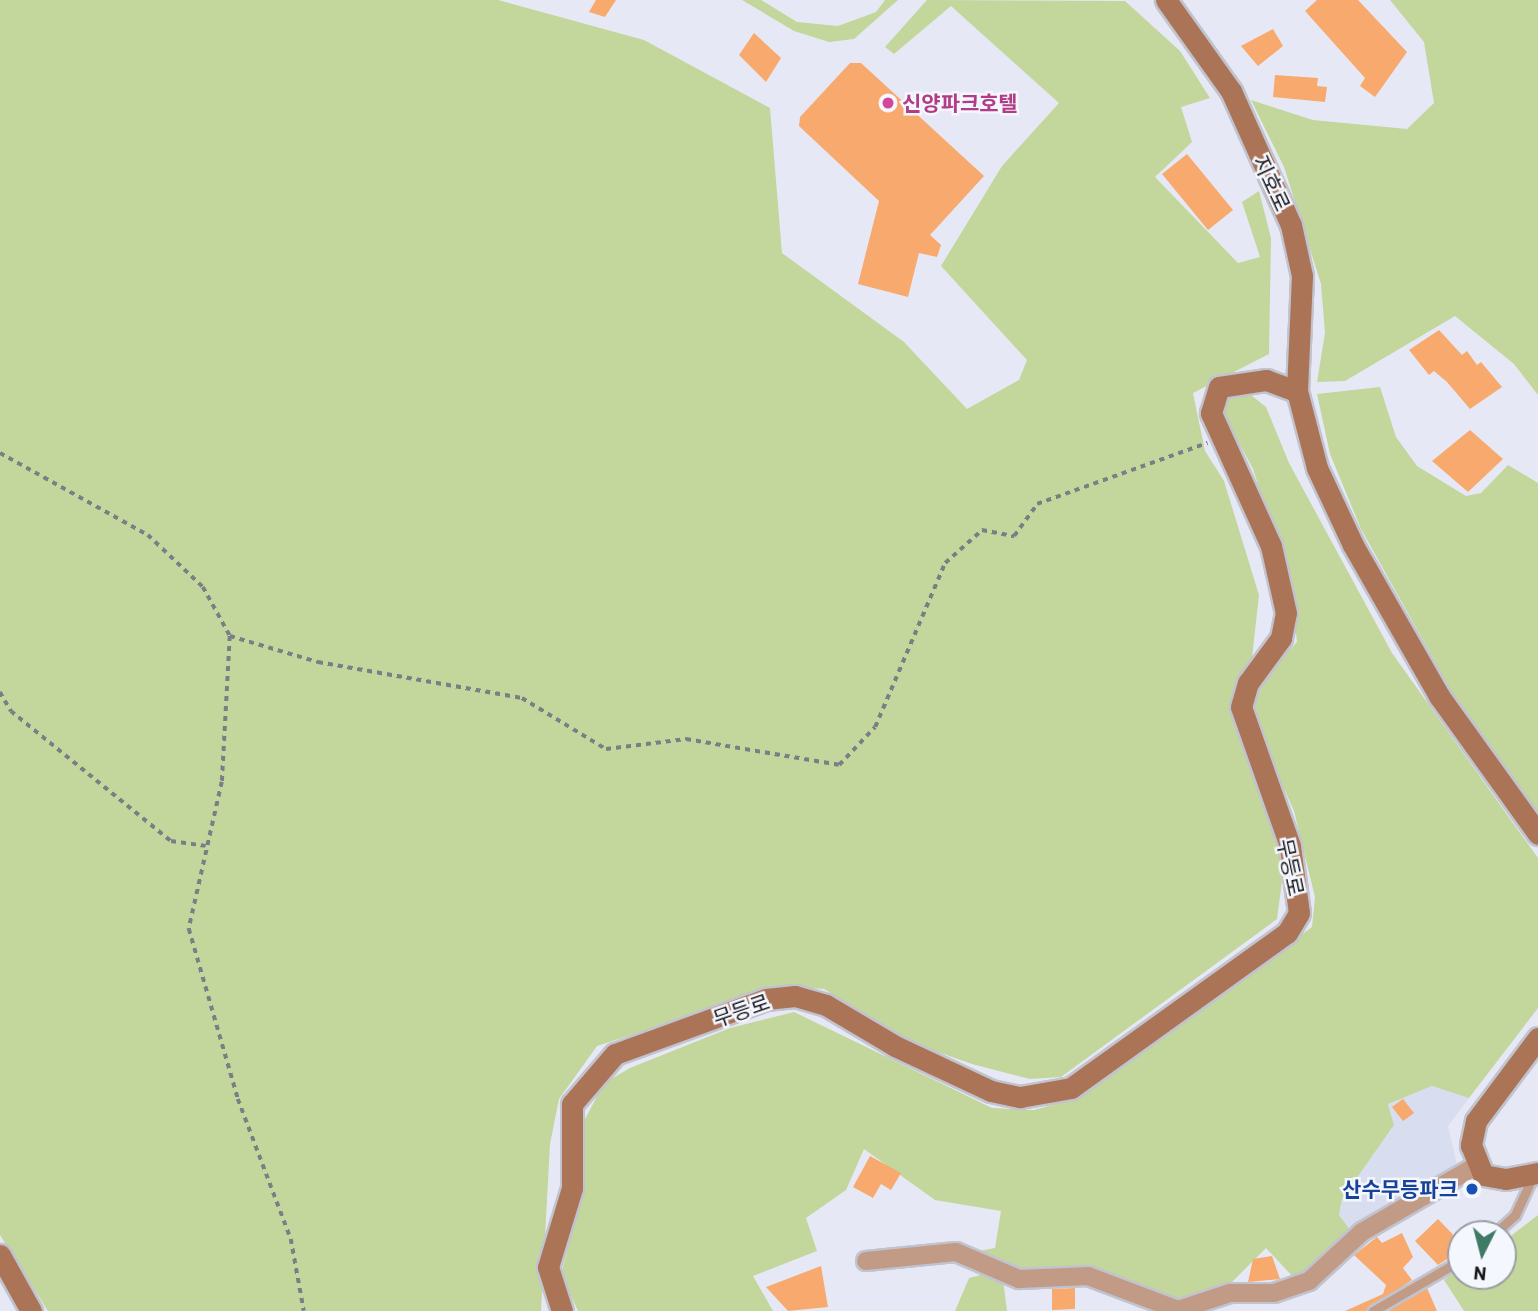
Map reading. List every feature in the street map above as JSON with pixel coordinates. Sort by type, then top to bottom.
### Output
[{"type":"main road","name":"지호로","points":[[1166,0],[1231,91],[1291,225],[1302,276],[1297,391]]},
{"type":"main road","name":"무등로","points":[[562,1311],[548,1266],[572,1188],[572,1104],[615,1054],[766,999],[794,996],[826,1005],[895,1046],[991,1091],[1033,1094],[1070,1088],[1287,933],[1299,913],[1299,886],[1241,707],[1248,683],[1281,638],[1286,613],[1271,546],[1219,440],[1211,413],[1219,387],[1266,380],[1297,391]]},
{"type":"main road","points":[[1297,391],[1317,468],[1353,545],[1440,696],[1538,834]]},
{"type":"main road","points":[[1536,1173],[1497,1179],[1476,1167],[1471,1145],[1476,1121],[1538,1038]]},
{"type":"main road","points":[[0,1255],[31,1311]]},
{"type":"street","points":[[866,1261],[956,1252],[1019,1279],[1088,1276],[1178,1310],[1230,1293],[1274,1293],[1309,1282],[1362,1232],[1476,1167]]},
{"type":"lane","points":[[1509,1220],[1515,1215],[1536,1173]]},
{"type":"lane","points":[[1373,1311],[1447,1268]]},
{"type":"path","points":[[230,636],[318,662],[522,698],[606,749],[686,739],[839,765],[875,727],[945,563],[982,530],[1014,536],[1037,504],[1219,440]]},
{"type":"path","points":[[0,453],[148,535],[203,587],[230,636],[222,782],[189,929],[238,1099],[291,1240],[304,1311]]},
{"type":"path","points":[[0,692],[11,711],[171,841],[206,846]]},
{"type":"shaded area","points":[[1432,1086],[1469,1098],[1448,1126],[1458,1169],[1351,1231],[1339,1215],[1342,1199],[1394,1125],[1388,1104]]},
{"type":"green space","points":[[0,0],[498,0],[644,40],[770,108],[782,253],[904,342],[967,409],[1019,380],[1027,360],[941,266],[1002,166],[1059,103],[951,6],[894,54],[885,47],[927,0],[1125,1],[1180,51],[1210,98],[1181,107],[1192,142],[1155,177],[1238,263],[1260,257],[1242,202],[1259,191],[1271,238],[1269,354],[1193,393],[1205,451],[1224,481],[1259,595],[1252,658],[1233,720],[1284,866],[1277,919],[1061,1077],[1030,1079],[972,1064],[912,1043],[824,989],[783,986],[597,1046],[559,1099],[550,1144],[541,1311],[48,1311],[0,1235]]},
{"type":"green space","points":[[742,0],[761,0],[797,22],[838,26],[876,12],[885,0],[898,0],[854,39],[829,42],[794,31]]},
{"type":"green space","points":[[1390,0],[1538,0],[1538,395],[1514,364],[1455,316],[1345,381],[1317,382],[1325,333],[1321,284],[1284,167],[1251,100],[1313,120],[1407,129],[1434,103],[1424,42]]},
{"type":"green space","points":[[1380,387],[1396,437],[1417,466],[1466,496],[1481,493],[1508,465],[1538,483],[1538,818],[1472,728],[1361,529],[1330,454],[1317,394]]},
{"type":"green space","points":[[1235,395],[1251,395],[1266,407],[1289,463],[1392,653],[1538,858],[1538,1008],[1469,1098],[1432,1086],[1388,1104],[1394,1125],[1342,1199],[1339,1215],[1351,1231],[1309,1273],[1294,1278],[1266,1248],[1225,1289],[1177,1304],[1003,1267],[968,1253],[995,1248],[1001,1211],[935,1200],[864,1149],[846,1190],[806,1218],[817,1251],[753,1276],[773,1311],[578,1311],[561,1274],[581,1198],[582,1125],[604,1083],[630,1068],[730,1028],[794,1012],[992,1108],[1034,1110],[1080,1097],[1312,927],[1315,897],[1294,811],[1261,738],[1251,691],[1297,642],[1290,582],[1253,469],[1219,405]]},
{"type":"green space","points":[[1538,1215],[1538,1311],[1464,1311],[1450,1290],[1517,1290],[1517,1231]]},
{"type":"green space","points":[[988,1273],[1003,1280],[1007,1311],[955,1311],[969,1278]]},
{"type":"building","points":[[596,0],[616,0],[605,17],[589,12]]},
{"type":"building","points":[[1317,0],[1358,0],[1407,52],[1375,97],[1360,86],[1365,78],[1305,11]]},
{"type":"building","points":[[1273,29],[1283,46],[1258,66],[1241,46]]},
{"type":"building","points":[[754,33],[781,58],[766,82],[739,55]]},
{"type":"building","points":[[850,63],[861,63],[984,176],[930,235],[941,245],[937,257],[919,253],[908,297],[858,284],[879,201],[799,126],[800,117]]},
{"type":"building","points":[[1275,75],[1318,78],[1317,86],[1327,87],[1325,102],[1273,97]]},
{"type":"building","points":[[1187,154],[1233,210],[1208,230],[1162,174]]},
{"type":"building","points":[[1439,330],[1462,355],[1467,351],[1477,365],[1481,362],[1502,387],[1470,409],[1434,371],[1429,375],[1409,350]]},
{"type":"building","points":[[1470,430],[1503,459],[1468,492],[1432,461]]},
{"type":"building","points":[[1403,1099],[1414,1113],[1403,1121],[1392,1107]]},
{"type":"building","points":[[870,1156],[901,1173],[891,1190],[881,1184],[873,1198],[853,1187]]},
{"type":"building","points":[[1438,1219],[1447,1228],[1447,1259],[1438,1265],[1415,1241]]},
{"type":"building","points":[[1402,1233],[1413,1257],[1403,1268],[1412,1280],[1366,1311],[1345,1311],[1383,1294],[1386,1285],[1354,1255],[1377,1237],[1382,1243]]},
{"type":"building","points":[[1272,1256],[1280,1279],[1248,1282],[1253,1259]]},
{"type":"building","points":[[821,1266],[828,1307],[788,1311],[766,1287]]},
{"type":"building","points":[[1075,1288],[1075,1309],[1052,1310],[1052,1289]]},
{"type":"building","points":[[1427,1288],[1437,1311],[1387,1311]]},
{"type":"place","name":"신양파크호텔","points":[[888,103]]},
{"type":"place","name":"산수무등파크","points":[[1472,1189]]}]
